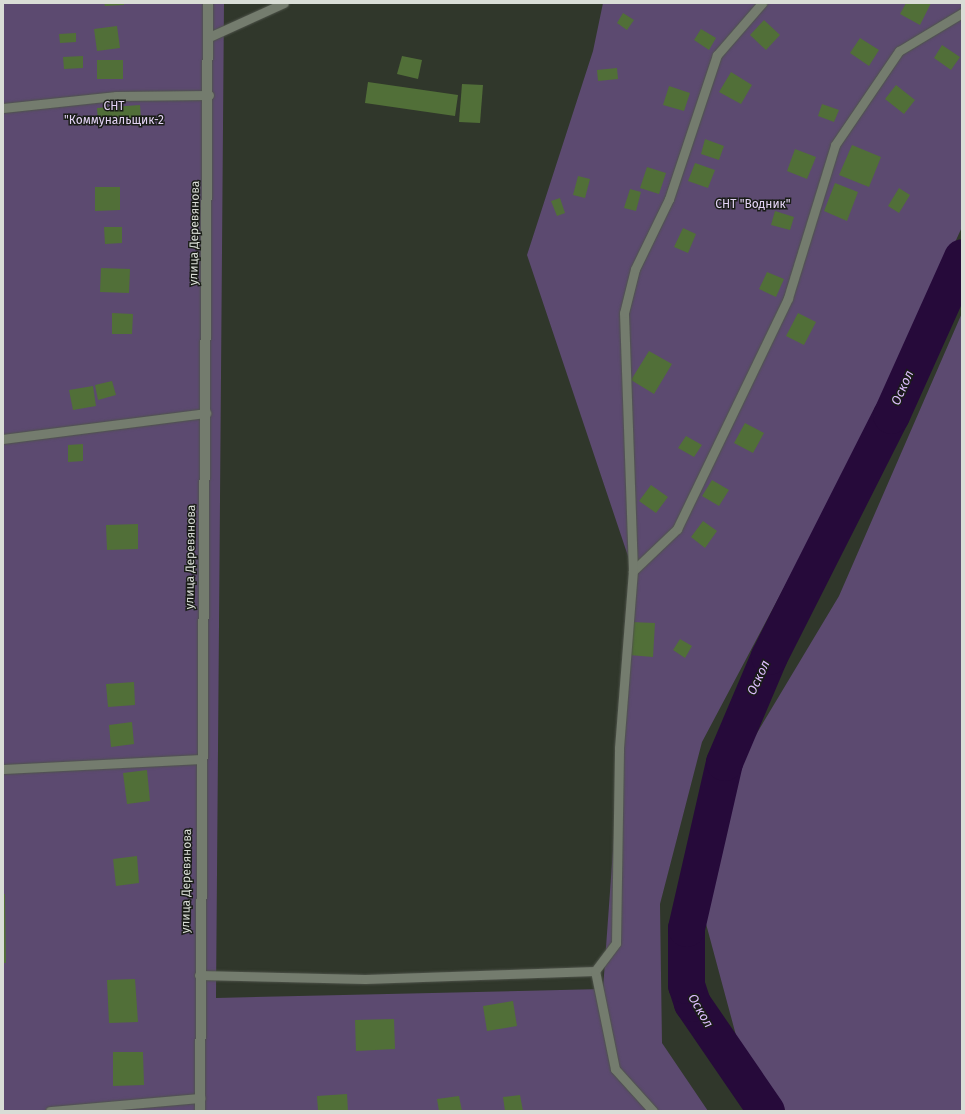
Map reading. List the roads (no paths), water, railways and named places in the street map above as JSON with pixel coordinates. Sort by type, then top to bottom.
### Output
[{"type":"street","name":"улица Деревянова","points":[[200,1111],[198,975],[206,413],[209,95],[208,3]]},
{"type":"lane","points":[[209,37],[284,3]]},
{"type":"lane","points":[[653,1111],[615,1069],[595,972],[616,943],[619,748],[633,571],[624,313],[635,269],[669,199],[717,55],[762,3]]},
{"type":"lane","points":[[633,571],[677,529],[784,305],[835,145],[899,51],[962,13]]},
{"type":"lane","points":[[3,108],[116,96],[209,95]]},
{"type":"lane","points":[[3,439],[206,413]]},
{"type":"lane","points":[[3,769],[202,759]]},
{"type":"lane","points":[[198,975],[364,979],[595,972]]},
{"type":"lane","points":[[50,1111],[200,1098]]},
{"type":"waterway","name":"Оскол","points":[[766,1111],[692,1003],[686,985],[686,928],[724,762],[769,656],[891,415],[962,257]]},
{"type":"park label","name":"СНТ \"Коммунальщик-2","points":[[114,114]]},
{"type":"park label","name":"СНТ \"Водник\"","points":[[753,205]]}]
